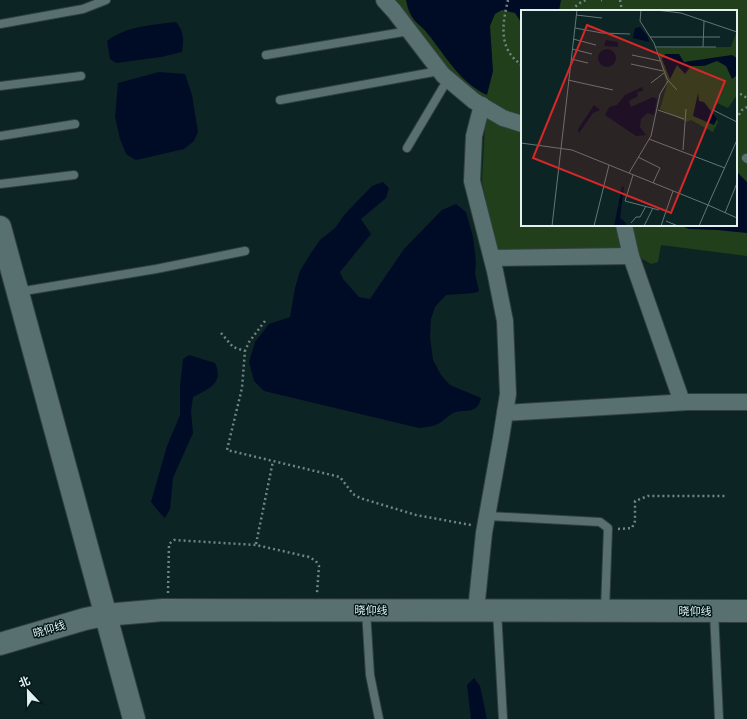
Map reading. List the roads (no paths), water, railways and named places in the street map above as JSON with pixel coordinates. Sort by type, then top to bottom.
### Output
[{"type":"main road","points":[[0,227],[134,719]]},
{"type":"main road","name":"晓仰线","points":[[0,644],[85,619],[105,615],[168,610],[747,611]]},
{"type":"street","points":[[384,0],[444,75],[474,101],[503,118],[521,124]]},
{"type":"street","points":[[482,105],[474,136],[472,181],[492,258],[505,321],[508,394],[486,522],[486,610]]},
{"type":"street","points":[[624,226],[631,256],[682,402]]},
{"type":"street","points":[[492,258],[631,256]]},
{"type":"street","points":[[505,413],[682,402],[747,402]]},
{"type":"lane","points":[[0,24],[83,9],[106,0]]},
{"type":"lane","points":[[266,55],[409,31]]},
{"type":"lane","points":[[280,100],[444,75]]},
{"type":"lane","points":[[407,148],[444,75]]},
{"type":"lane","points":[[0,86],[81,76]]},
{"type":"lane","points":[[0,136],[75,124]]},
{"type":"lane","points":[[0,184],[74,175]]},
{"type":"lane","points":[[18,292],[156,269],[245,251]]},
{"type":"lane","points":[[486,522],[600,522],[608,528],[605,610]]},
{"type":"lane","points":[[366,610],[370,675],[379,719]]},
{"type":"lane","points":[[486,610],[503,719]]},
{"type":"lane","points":[[714,611],[719,719]]},
{"type":"water","points":[[406,0],[561,0],[559,10],[521,10],[521,22],[515,13],[502,10],[495,14],[490,26],[493,71],[487,95],[477,90],[461,76],[425,31],[412,18]]},
{"type":"water","points":[[176,22],[181,29],[183,36],[182,52],[161,57],[116,63],[110,59],[107,41],[114,36],[131,29]]},
{"type":"water","points":[[159,72],[185,74],[192,95],[198,132],[194,141],[184,149],[136,160],[126,154],[120,139],[115,117],[118,83]]},
{"type":"water","points":[[737,172],[747,182],[747,233],[689,229],[682,226],[737,226]]},
{"type":"water","points":[[383,182],[389,188],[386,198],[361,219],[371,234],[340,272],[343,279],[359,297],[370,299],[404,249],[442,210],[456,204],[466,212],[473,237],[476,262],[475,273],[479,291],[474,293],[446,295],[435,307],[431,319],[430,337],[433,360],[441,375],[450,385],[481,398],[479,404],[473,409],[453,413],[438,424],[431,426],[419,428],[264,391],[254,381],[249,362],[255,342],[269,324],[290,317],[295,288],[300,271],[320,240],[335,228],[345,214],[372,186]]},
{"type":"water","points":[[189,355],[215,363],[218,370],[218,376],[213,385],[193,397],[191,411],[193,433],[173,478],[170,509],[165,518],[151,502],[167,446],[180,415],[180,386],[183,359]]},
{"type":"water","points":[[474,678],[480,686],[487,719],[471,719],[467,685]]}]
